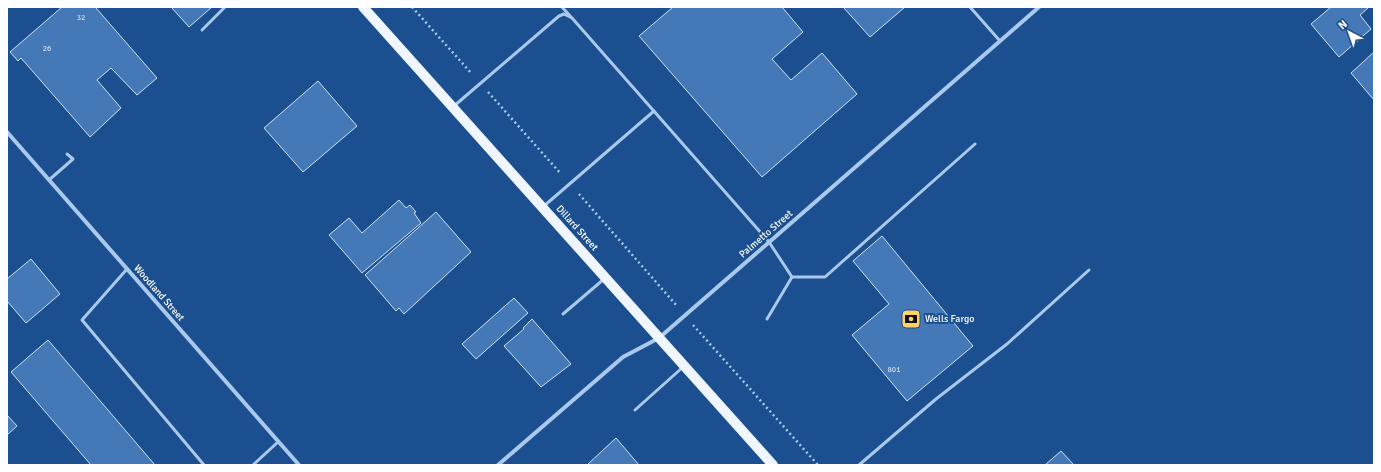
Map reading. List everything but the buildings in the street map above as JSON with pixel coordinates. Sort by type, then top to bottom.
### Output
[{"type":"main road","name":"Dillard Street","points":[[363,7],[773,465]]},
{"type":"street","name":"Palmetto Street","points":[[498,465],[623,357],[659,338],[685,316],[1039,7]]},
{"type":"street","name":"Woodland Street","points":[[7,132],[299,465]]},
{"type":"lane","points":[[202,30],[225,7]]},
{"type":"lane","points":[[562,7],[769,242],[792,277]]},
{"type":"lane","points":[[970,7],[1000,41]]},
{"type":"lane","points":[[453,108],[559,16],[564,14],[572,18]]},
{"type":"lane","points":[[543,207],[654,111]]},
{"type":"lane","points":[[792,277],[825,277],[975,144]]},
{"type":"lane","points":[[49,180],[73,159],[67,154]]},
{"type":"lane","points":[[127,269],[82,320],[204,465]]},
{"type":"lane","points":[[859,465],[936,399],[1007,344],[1089,270]]},
{"type":"lane","points":[[563,314],[606,277]]},
{"type":"lane","points":[[766,319],[792,277]]},
{"type":"lane","points":[[634,410],[684,366]]},
{"type":"lane","points":[[253,465],[278,442]]},
{"type":"path","points":[[412,7],[818,465]]},
{"type":"place","name":"Wells Fargo","points":[[911,319]]}]
